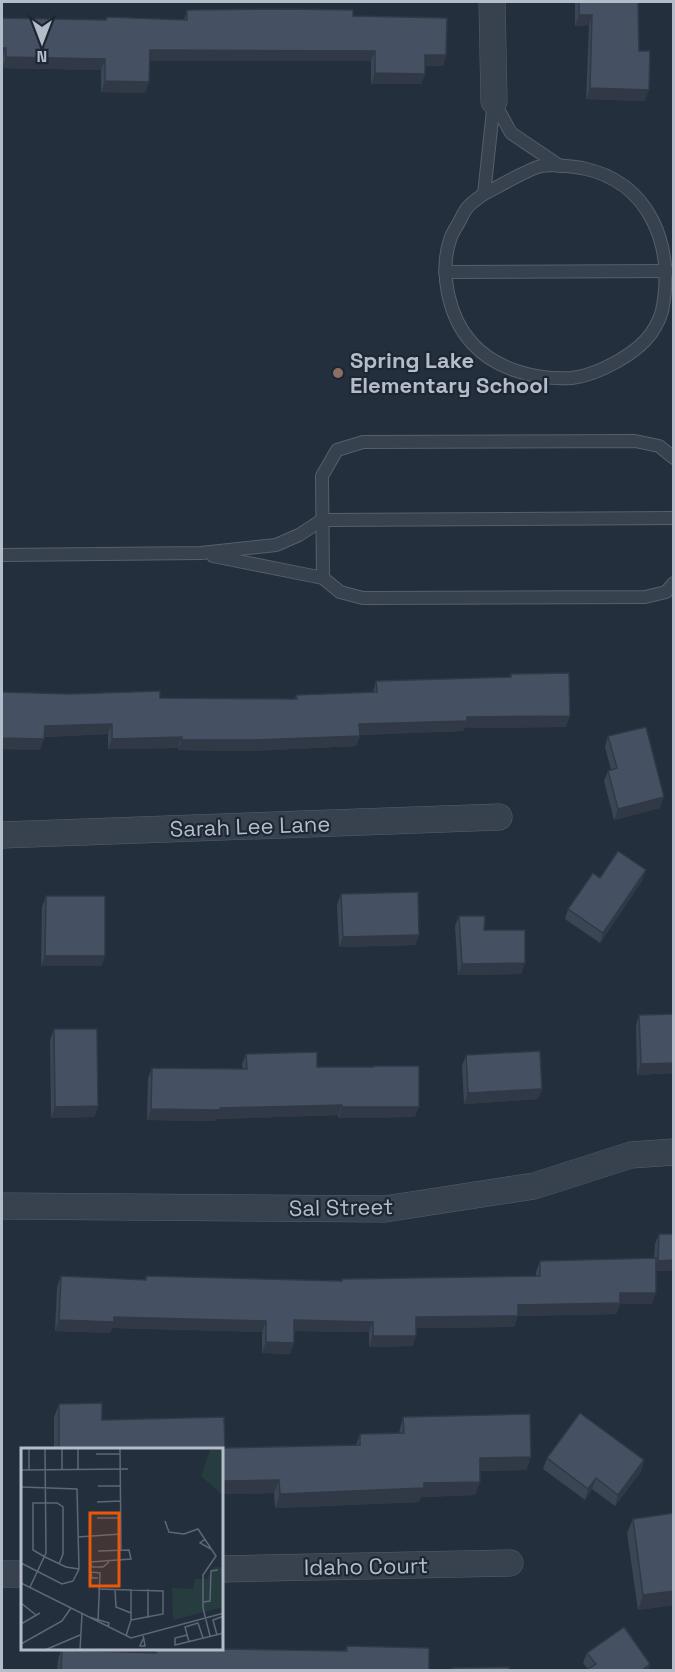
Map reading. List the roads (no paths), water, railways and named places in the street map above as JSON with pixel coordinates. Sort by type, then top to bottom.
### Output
[{"type":"street","points":[[492,2],[494,101]]},
{"type":"street","name":"Sarah Lee Lane","points":[[2,835],[499,817]]},
{"type":"street","name":"Sal Street","points":[[2,1206],[385,1209],[534,1186],[631,1155],[674,1152]]},
{"type":"street","name":"Idaho Court","points":[[224,1569],[510,1563]]},
{"type":"street","points":[[2,1574],[21,1574]]},
{"type":"lane","points":[[494,101],[511,133],[560,166]]},
{"type":"lane","points":[[484,194],[494,101]]},
{"type":"lane","points":[[540,166],[560,166],[595,171],[631,188],[649,211],[662,236],[668,271],[666,295],[659,320],[649,338],[634,351],[601,370],[572,378],[529,375],[501,366],[472,344],[462,329],[449,300],[445,272],[449,240],[466,209],[484,194],[540,166]]},
{"type":"lane","points":[[445,272],[668,271]]},
{"type":"lane","points":[[323,578],[322,476],[338,450],[363,442],[635,441],[659,446],[674,458]]},
{"type":"lane","points":[[2,555],[201,553],[276,545],[299,535],[322,520],[674,518]]},
{"type":"lane","points":[[201,553],[323,578],[340,592],[363,598],[645,597],[666,592],[674,582]]},
{"type":"place","name":"Spring Lake Elementary School","points":[[338,373]]}]
